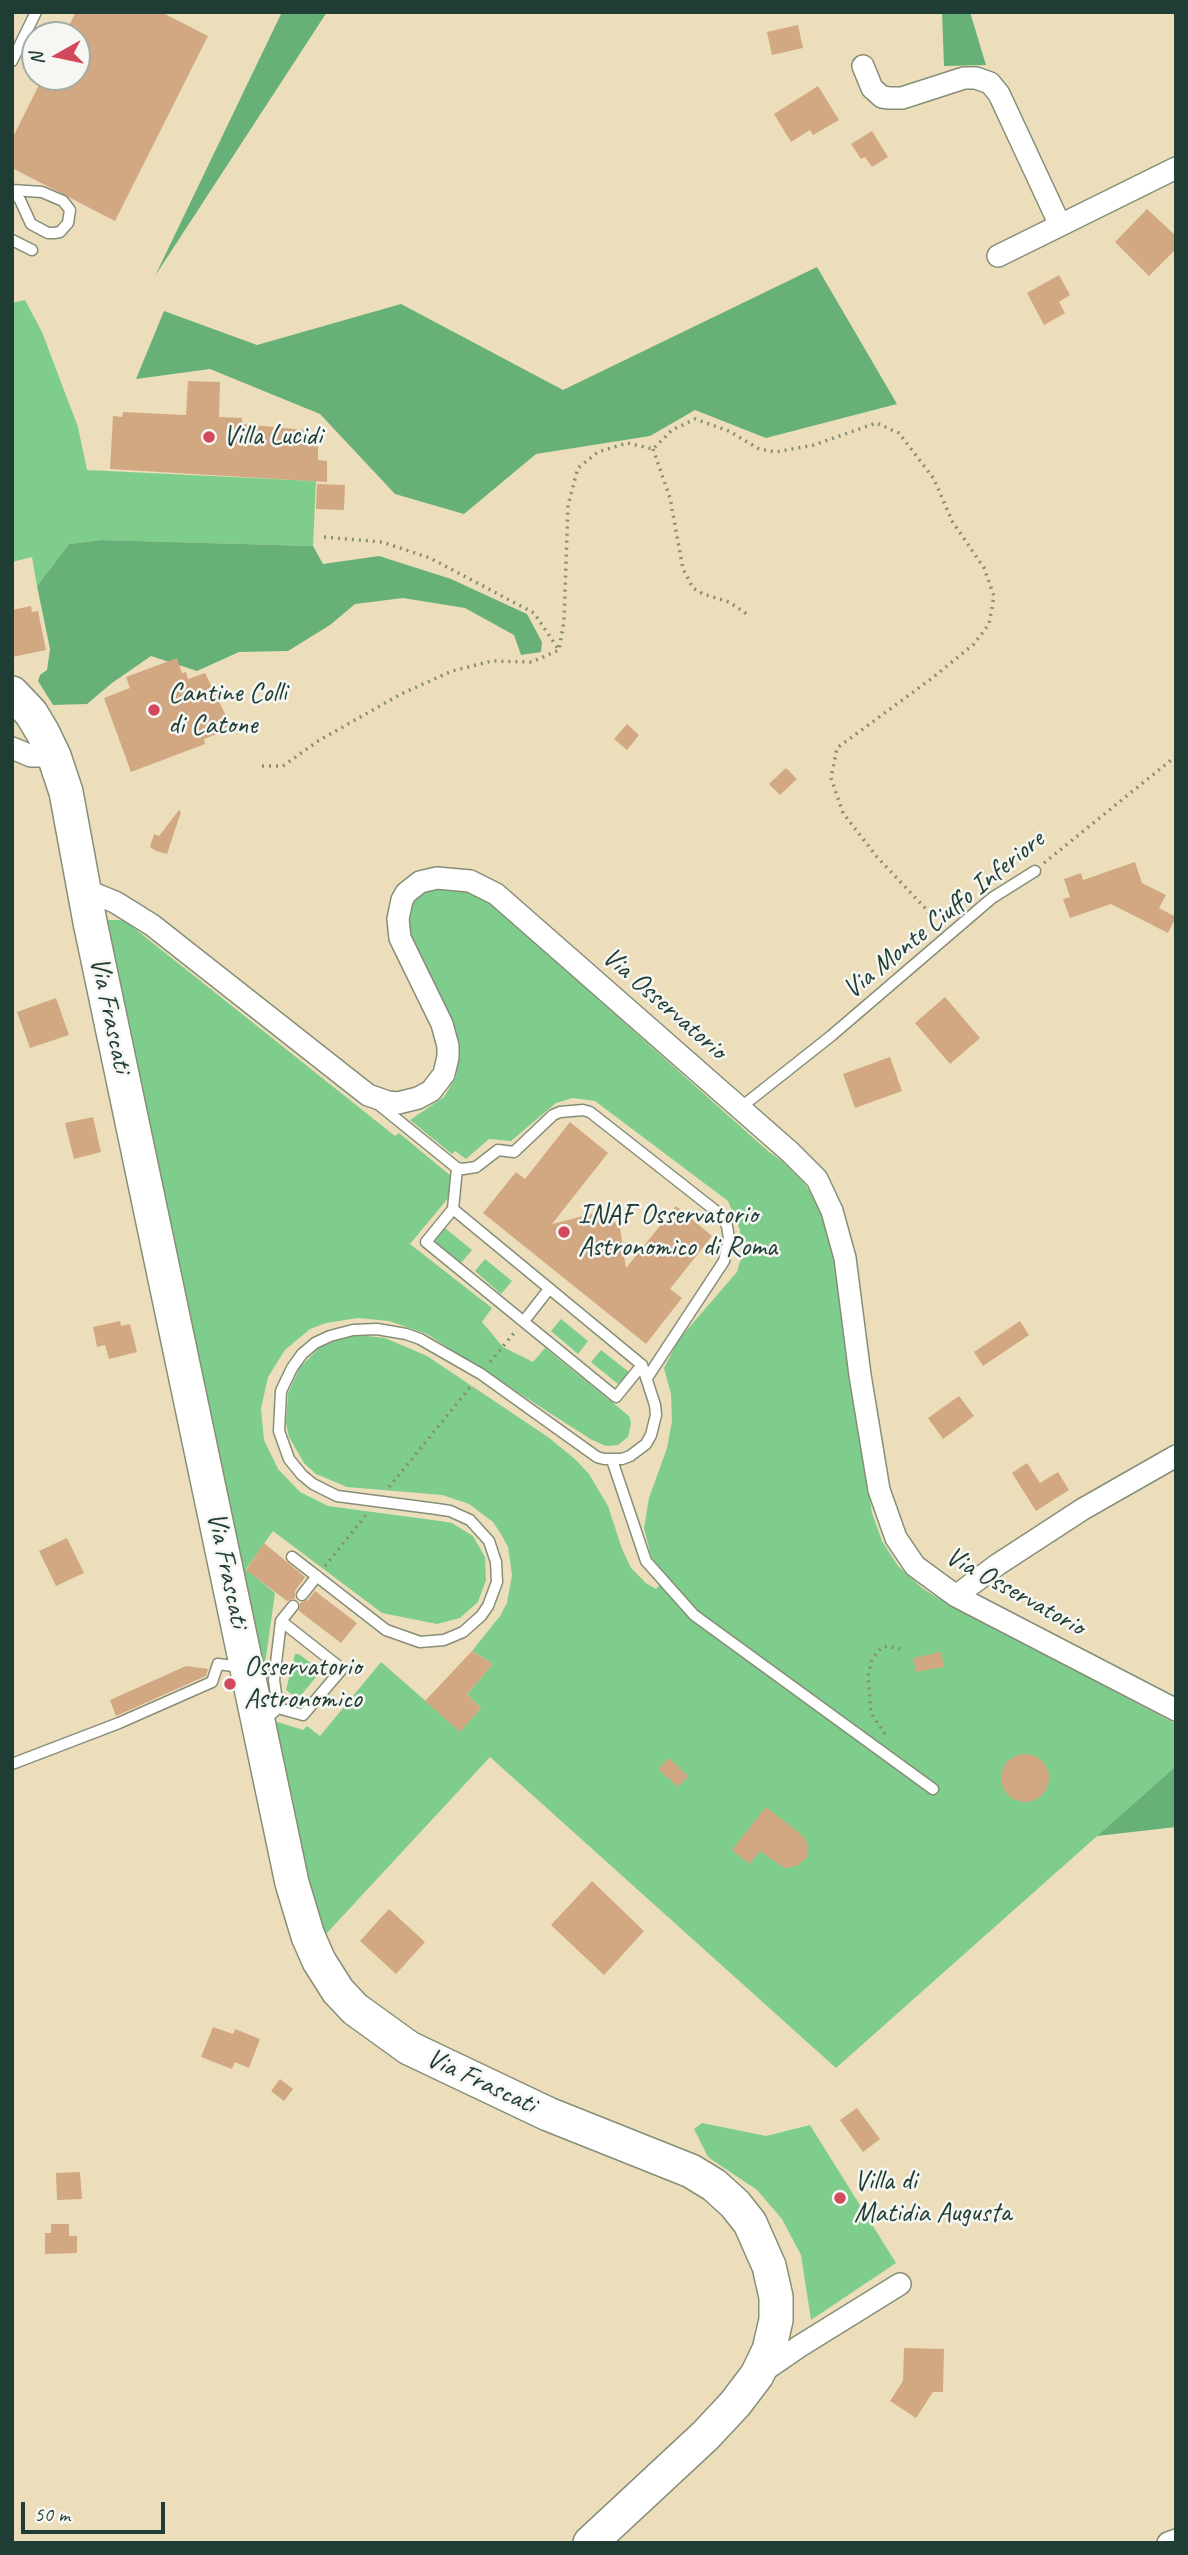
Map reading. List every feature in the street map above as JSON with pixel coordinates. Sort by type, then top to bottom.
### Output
[{"type":"main road","name":"Via Frascati","points":[[12,693],[38,723],[54,756],[70,813],[83,889],[247,1667],[269,1716],[299,1907],[313,1948],[338,1991],[374,2025],[419,2054],[548,2114],[691,2171],[726,2195],[755,2232],[769,2266],[775,2290],[775,2327],[769,2350],[757,2375],[705,2436],[590,2543]]},
{"type":"street","points":[[863,66],[872,88],[882,97],[889,99],[902,98],[964,78],[981,79],[989,83],[999,94],[1060,225]]},
{"type":"street","points":[[999,256],[1174,172]]},
{"type":"street","points":[[12,748],[31,756],[54,756]]},
{"type":"street","name":"Via Osservatorio","points":[[83,889],[124,907],[160,931],[368,1095],[388,1102],[408,1102],[431,1091],[444,1074],[448,1058],[446,1036],[404,947],[398,919],[402,900],[413,887],[428,879],[452,878],[480,884],[496,894],[817,1179],[829,1202],[845,1258],[860,1375],[883,1507],[896,1538],[915,1566],[956,1596],[1176,1710]]},
{"type":"street","points":[[956,1596],[997,1565],[1083,1509],[1176,1456]]},
{"type":"street","name":"Via Frascati","points":[[757,2375],[900,2284]]},
{"type":"lane","points":[[12,61],[36,12]]},
{"type":"lane","points":[[12,190],[42,192],[63,201],[70,210],[68,223],[60,232],[54,233],[48,233],[31,224],[20,200],[12,190]]},
{"type":"lane","points":[[12,240],[32,250]]},
{"type":"lane","name":"Via Monte Ciuffo Inferiore","points":[[740,1108],[831,1036],[992,898],[1035,871]]},
{"type":"lane","points":[[368,1095],[457,1168],[476,1167],[498,1150],[514,1152],[553,1115],[569,1110],[590,1112],[721,1215],[729,1238],[724,1261],[647,1378]]},
{"type":"lane","points":[[457,1168],[453,1209],[426,1242],[616,1397],[642,1365]]},
{"type":"lane","points":[[292,1557],[386,1630],[420,1642],[444,1640],[463,1632],[481,1616],[494,1595],[497,1572],[489,1541],[470,1520],[450,1511],[337,1496],[302,1475],[289,1459],[279,1431],[279,1404],[286,1380],[302,1354],[315,1343],[330,1336],[352,1329],[377,1328],[420,1339],[481,1374],[597,1457],[622,1459],[639,1450],[651,1435],[656,1416],[642,1365],[453,1209]]},
{"type":"lane","points":[[523,1321],[549,1289]]},
{"type":"lane","points":[[612,1460],[646,1561],[694,1615],[933,1789]]},
{"type":"lane","points":[[302,1595],[317,1576]]},
{"type":"lane","points":[[281,1621],[342,1669],[303,1715],[269,1716],[281,1621],[293,1606]]},
{"type":"lane","points":[[12,1764],[119,1723],[212,1682],[218,1664],[247,1667]]},
{"type":"path","points":[[653,449],[672,430],[695,419],[729,430],[759,449],[776,452],[814,445],[876,423],[899,433],[934,479],[951,521],[984,568],[994,596],[989,624],[974,644],[931,679],[837,747],[831,778],[843,813],[877,857],[927,910],[942,941]]},
{"type":"path","points":[[559,649],[564,621],[568,505],[578,468],[598,452],[627,443],[653,449]]},
{"type":"path","points":[[653,449],[670,498],[683,569],[693,588],[729,603],[750,616]]},
{"type":"path","points":[[324,537],[382,542],[429,558],[534,613],[559,649]]},
{"type":"path","points":[[262,766],[283,766],[318,741],[401,694],[452,671],[492,661],[532,662],[559,649]]},
{"type":"path","name":"Via Monte Ciuffo Inferiore","points":[[1035,871],[1176,756]]},
{"type":"path","points":[[317,1576],[523,1321]]},
{"type":"path","points":[[891,1740],[871,1713],[869,1676],[875,1653],[887,1646],[900,1649]]},
{"type":"green space","points":[[282,12],[327,12],[155,276]]},
{"type":"green space","points":[[942,12],[970,12],[986,65],[944,66]]},
{"type":"green space","points":[[817,267],[897,404],[766,438],[695,410],[650,436],[536,454],[464,514],[395,494],[320,414],[210,369],[136,379],[164,311],[257,345],[401,304],[563,390]]},
{"type":"green space","points":[[25,300],[42,332],[78,427],[87,470],[316,481],[313,546],[101,540],[69,544],[37,586],[32,557],[12,562],[12,303]]},
{"type":"green space","points":[[101,540],[313,546],[323,564],[379,556],[451,579],[527,614],[542,642],[541,652],[521,655],[514,635],[465,608],[403,598],[355,604],[330,625],[288,651],[239,652],[197,671],[151,656],[87,704],[53,705],[38,681],[40,675],[47,670],[50,649],[37,586],[69,544]]},
{"type":"green space","points":[[454,883],[484,897],[782,1161],[813,1196],[822,1213],[833,1249],[872,1513],[882,1541],[898,1566],[936,1597],[1176,1724],[1176,1766],[836,2068],[490,1757],[315,1946],[274,1721],[303,1730],[307,1726],[320,1736],[381,1662],[460,1731],[481,1708],[467,1694],[493,1664],[472,1651],[507,1603],[512,1575],[508,1547],[501,1534],[493,1522],[469,1504],[442,1495],[347,1487],[316,1474],[304,1463],[289,1437],[286,1423],[288,1393],[300,1367],[319,1348],[344,1337],[358,1335],[385,1338],[427,1356],[548,1437],[576,1460],[589,1474],[608,1506],[631,1568],[656,1589],[666,1578],[651,1556],[644,1528],[649,1498],[667,1448],[672,1421],[671,1394],[664,1368],[679,1339],[737,1272],[741,1258],[740,1230],[728,1201],[595,1101],[573,1098],[556,1103],[511,1141],[489,1139],[466,1159],[455,1151],[452,1154],[410,1120],[444,1097],[456,1077],[459,1053],[455,1039],[405,941],[403,913],[422,890]]},
{"type":"green space","points":[[102,920],[124,920],[395,1136],[399,1133],[451,1176],[449,1197],[410,1244],[492,1308],[482,1322],[503,1347],[533,1362],[545,1348],[629,1416],[631,1423],[628,1437],[618,1445],[606,1446],[592,1440],[427,1334],[389,1321],[358,1318],[326,1323],[310,1329],[285,1350],[268,1377],[261,1409],[264,1440],[278,1469],[300,1492],[328,1506],[452,1523],[473,1536],[485,1557],[486,1580],[478,1602],[460,1618],[437,1624],[382,1613],[273,1531],[246,1569],[275,1593],[265,1664],[261,1665]]},
{"type":"green space","points":[[445,1228],[472,1250],[461,1263],[434,1241]]},
{"type":"green space","points":[[485,1259],[512,1281],[501,1294],[475,1271]]},
{"type":"green space","points":[[561,1319],[588,1341],[578,1354],[551,1331]]},
{"type":"green space","points":[[601,1350],[629,1372],[618,1384],[591,1362]]},
{"type":"green space","points":[[295,1654],[299,1654],[321,1671],[298,1699],[286,1690]]},
{"type":"green space","points":[[1176,1766],[1176,1827],[1097,1836]]},
{"type":"green space","points":[[702,2123],[766,2136],[810,2125],[896,2263],[811,2320],[801,2255],[782,2219],[757,2190],[708,2157],[694,2129]]},
{"type":"building","points":[[76,12],[161,12],[208,36],[115,221],[12,168],[12,139],[36,91],[91,91],[91,21],[71,21]]},
{"type":"building","points":[[798,25],[803,48],[772,55],[767,32]]},
{"type":"building","points":[[818,86],[839,120],[813,135],[810,130],[791,142],[774,114]]},
{"type":"building","points":[[872,131],[888,157],[872,167],[865,157],[861,159],[851,144]]},
{"type":"building","points":[[1147,209],[1176,236],[1176,249],[1149,276],[1115,242]]},
{"type":"building","points":[[1059,275],[1070,295],[1059,302],[1065,313],[1044,325],[1027,293]]},
{"type":"building","name":"Villa Lucidi","points":[[188,381],[220,382],[219,417],[242,418],[242,424],[306,430],[306,444],[318,446],[318,460],[327,461],[327,482],[110,469],[113,416],[122,417],[123,412],[186,415]]},
{"type":"building","points":[[317,484],[345,485],[344,510],[316,509]]},
{"type":"building","points":[[31,606],[32,612],[38,611],[46,650],[12,657],[12,610]]},
{"type":"building","name":"Cantine Colli di Catone","points":[[177,658],[182,673],[186,672],[188,679],[205,673],[232,728],[204,739],[205,744],[131,772],[104,698],[130,688],[126,677]]},
{"type":"building","points":[[627,724],[639,735],[627,750],[614,739]]},
{"type":"building","points":[[786,768],[797,779],[780,795],[769,784]]},
{"type":"building","points":[[179,810],[181,812],[167,854],[150,847],[154,834],[159,836]]},
{"type":"building","points":[[1135,862],[1142,883],[1166,895],[1159,908],[1176,917],[1168,933],[1111,904],[1070,918],[1063,899],[1070,897],[1064,879],[1081,873],[1083,880]]},
{"type":"building","points":[[945,997],[980,1038],[950,1064],[915,1023]]},
{"type":"building","points":[[56,998],[69,1035],[30,1048],[17,1012]]},
{"type":"building","points":[[890,1057],[902,1091],[855,1108],[843,1074]]},
{"type":"building","points":[[93,1117],[101,1152],[74,1159],[65,1123]]},
{"type":"building","name":"INAF Osservatorio Astronomico di Roma","points":[[570,1122],[608,1153],[552,1224],[595,1213],[610,1217],[620,1228],[626,1268],[676,1206],[712,1236],[670,1289],[682,1298],[646,1344],[483,1213],[516,1172],[525,1179]]},
{"type":"building","points":[[120,1321],[121,1326],[130,1324],[137,1352],[109,1359],[105,1345],[97,1347],[93,1327]]},
{"type":"building","points":[[1020,1321],[1029,1335],[983,1366],[974,1352]]},
{"type":"building","points":[[959,1396],[974,1416],[943,1439],[928,1418]]},
{"type":"building","points":[[1027,1463],[1040,1483],[1058,1472],[1069,1490],[1036,1511],[1012,1473]]},
{"type":"building","points":[[67,1538],[84,1573],[56,1586],[39,1551]]},
{"type":"building","points":[[264,1543],[305,1577],[295,1591],[295,1598],[287,1601],[246,1570]]},
{"type":"building","points":[[315,1591],[357,1623],[341,1643],[299,1611],[300,1603],[308,1600]]},
{"type":"building","points":[[472,1651],[493,1664],[467,1694],[481,1708],[460,1732],[425,1701]]},
{"type":"building","points":[[941,1652],[944,1667],[916,1672],[913,1658]]},
{"type":"building","points":[[186,1666],[208,1669],[206,1676],[116,1716],[110,1700]]},
{"type":"building","points":[[1025,1754],[1042,1761],[1049,1778],[1042,1795],[1025,1802],[1008,1795],[1001,1778],[1008,1761]]},
{"type":"building","points":[[669,1758],[688,1776],[678,1787],[658,1769]]},
{"type":"building","points":[[766,1807],[807,1842],[807,1857],[797,1866],[784,1868],[760,1851],[749,1864],[732,1850]]},
{"type":"building","points":[[592,1881],[644,1931],[604,1975],[551,1925]]},
{"type":"building","points":[[389,1909],[425,1942],[396,1974],[360,1941]]},
{"type":"building","points":[[213,2027],[233,2034],[235,2029],[260,2039],[249,2068],[235,2062],[232,2069],[201,2057]]},
{"type":"building","points":[[280,2079],[293,2089],[284,2101],[271,2091]]},
{"type":"building","points":[[857,2108],[880,2139],[863,2152],[840,2120]]},
{"type":"building","points":[[80,2172],[82,2199],[57,2200],[56,2173]]},
{"type":"building","points":[[51,2224],[69,2224],[69,2236],[77,2236],[77,2253],[45,2254],[45,2233],[51,2233]]},
{"type":"building","points":[[904,2348],[944,2349],[943,2392],[933,2392],[916,2418],[890,2401],[903,2381]]},
{"type":"place","name":"Villa Lucidi","points":[[209,437]]},
{"type":"place","name":"Cantine Colli di Catone","points":[[154,710]]},
{"type":"place","name":"INAF Osservatorio Astronomico di Roma","points":[[564,1232]]},
{"type":"place","name":"Osservatorio Astronomico","points":[[230,1684]]},
{"type":"place","name":"Villa di Matidia Augusta","points":[[840,2198]]}]
